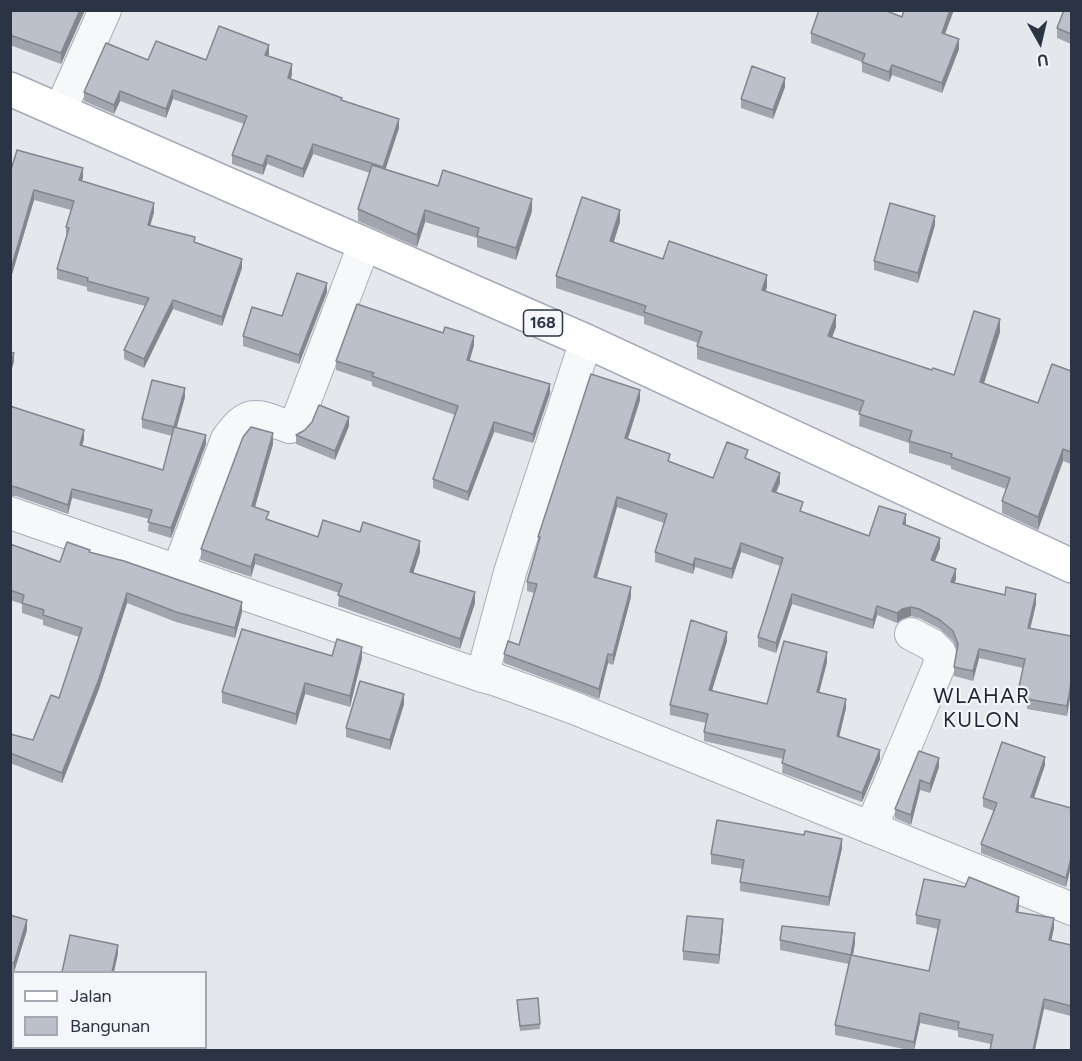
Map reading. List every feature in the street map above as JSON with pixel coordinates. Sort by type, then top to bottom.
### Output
[{"type":"main road","name":"168","points":[[10,89],[586,341],[1071,566]]},
{"type":"street","points":[[60,111],[105,10]]},
{"type":"street","points":[[178,571],[227,439],[238,425],[250,416],[290,427],[296,424],[364,245]]},
{"type":"street","points":[[482,676],[512,569],[586,341]]},
{"type":"street","points":[[10,513],[482,676],[494,678],[574,708],[1071,909]]},
{"type":"street","points":[[871,828],[939,666],[940,653],[932,645],[911,634]]},
{"type":"building","points":[[10,10],[80,10],[61,53],[10,35]]},
{"type":"building","points":[[819,10],[884,10],[902,17],[904,10],[950,10],[942,33],[959,39],[942,83],[892,65],[889,72],[862,62],[865,54],[811,33]]},
{"type":"building","points":[[1064,10],[1071,10],[1071,34],[1057,28]]},
{"type":"building","points":[[219,26],[269,45],[265,55],[292,64],[288,78],[342,98],[341,100],[399,119],[383,167],[313,144],[303,169],[267,155],[263,166],[232,155],[247,116],[173,90],[166,109],[120,91],[114,105],[84,92],[106,43],[148,60],[156,41],[206,60]]},
{"type":"building","points":[[752,66],[785,78],[773,110],[741,99]]},
{"type":"building","points":[[17,150],[83,168],[79,180],[154,203],[148,225],[195,237],[194,242],[242,259],[222,317],[173,300],[144,359],[124,350],[149,298],[87,281],[88,278],[57,269],[74,201],[34,190],[10,272],[10,173]]},
{"type":"building","points":[[372,165],[438,186],[443,170],[532,199],[516,248],[477,236],[479,228],[425,210],[417,235],[358,209]]},
{"type":"building","points":[[582,197],[620,210],[610,241],[663,259],[669,241],[767,275],[762,290],[836,315],[828,336],[932,370],[933,368],[954,375],[974,311],[1000,319],[980,382],[1038,403],[1052,364],[1071,371],[1071,452],[1063,449],[1038,517],[1002,501],[1010,478],[951,457],[952,454],[909,441],[912,431],[859,414],[864,401],[697,346],[702,332],[644,312],[646,306],[556,276]]},
{"type":"building","points":[[890,203],[935,216],[918,273],[874,261]]},
{"type":"building","points":[[297,273],[327,283],[299,355],[243,336],[252,307],[282,316]]},
{"type":"building","points":[[357,304],[443,333],[445,327],[474,336],[467,360],[550,384],[533,434],[494,422],[468,492],[433,479],[458,406],[372,376],[374,373],[336,361]]},
{"type":"building","points":[[10,352],[14,353],[10,366]]},
{"type":"building","points":[[591,374],[640,390],[625,438],[670,454],[668,461],[713,478],[727,442],[748,450],[745,458],[780,473],[772,491],[803,502],[800,511],[869,536],[879,506],[906,514],[903,524],[940,538],[931,560],[956,569],[951,582],[1005,595],[1006,587],[1036,594],[1028,628],[1071,636],[1071,684],[1067,706],[1027,699],[1029,689],[1019,687],[1025,659],[979,649],[973,671],[954,667],[958,644],[953,631],[940,620],[911,607],[897,613],[877,606],[873,620],[792,594],[776,643],[758,637],[783,558],[741,543],[732,569],[695,558],[693,565],[655,552],[667,514],[617,497],[594,577],[631,587],[613,655],[608,654],[599,689],[504,654],[508,641],[519,645],[537,584],[527,582],[540,537],[538,537]]},
{"type":"building","points":[[152,380],[185,388],[174,427],[142,419]]},
{"type":"building","points":[[319,405],[349,417],[335,451],[296,435],[312,422]]},
{"type":"building","points":[[10,406],[84,430],[80,445],[163,470],[174,427],[206,435],[171,528],[148,522],[152,510],[72,489],[68,505],[10,486]]},
{"type":"building","points":[[251,427],[273,433],[252,506],[269,512],[266,519],[318,537],[323,520],[360,532],[363,522],[420,541],[410,572],[475,592],[460,639],[338,595],[342,584],[255,554],[251,567],[201,549],[243,437]]},
{"type":"building","points":[[67,542],[90,550],[89,552],[124,561],[242,602],[235,628],[176,612],[127,593],[99,679],[62,773],[10,753],[10,734],[33,740],[51,695],[59,698],[82,628],[43,615],[44,610],[22,603],[24,595],[10,590],[10,544],[60,562]]},
{"type":"building","points":[[691,620],[727,632],[709,690],[767,704],[784,641],[827,652],[817,692],[846,699],[837,736],[880,750],[862,793],[782,763],[785,750],[704,732],[708,714],[670,705]]},
{"type":"building","points":[[242,629],[332,656],[337,639],[362,647],[350,696],[305,683],[296,714],[222,692]]},
{"type":"building","points":[[360,681],[404,694],[390,740],[346,728]]},
{"type":"building","points":[[1002,742],[1045,757],[1031,797],[1071,808],[1071,858],[1066,878],[981,844],[997,803],[983,798]]},
{"type":"building","points":[[919,751],[939,758],[930,784],[920,780],[911,815],[895,809]]},
{"type":"building","points":[[717,820],[804,835],[805,831],[842,839],[829,897],[740,882],[744,860],[711,854]]},
{"type":"building","points":[[969,877],[1019,897],[1016,912],[1054,918],[1049,940],[1071,945],[1071,1006],[1044,999],[1033,1050],[990,1050],[993,1035],[958,1028],[959,1022],[920,1013],[914,1042],[835,1025],[851,955],[929,971],[940,920],[916,915],[924,879],[965,887]]},
{"type":"building","points":[[10,915],[27,920],[14,963],[10,962]]},
{"type":"building","points":[[687,916],[723,919],[719,955],[683,951]]},
{"type":"building","points":[[782,926],[855,933],[851,955],[780,940]]},
{"type":"building","points":[[70,935],[118,945],[112,971],[62,971]]},
{"type":"building","points":[[538,998],[540,1024],[520,1026],[517,1000]]},
{"type":"district","name":"WLAHAR KULON","points":[[982,709]]}]
